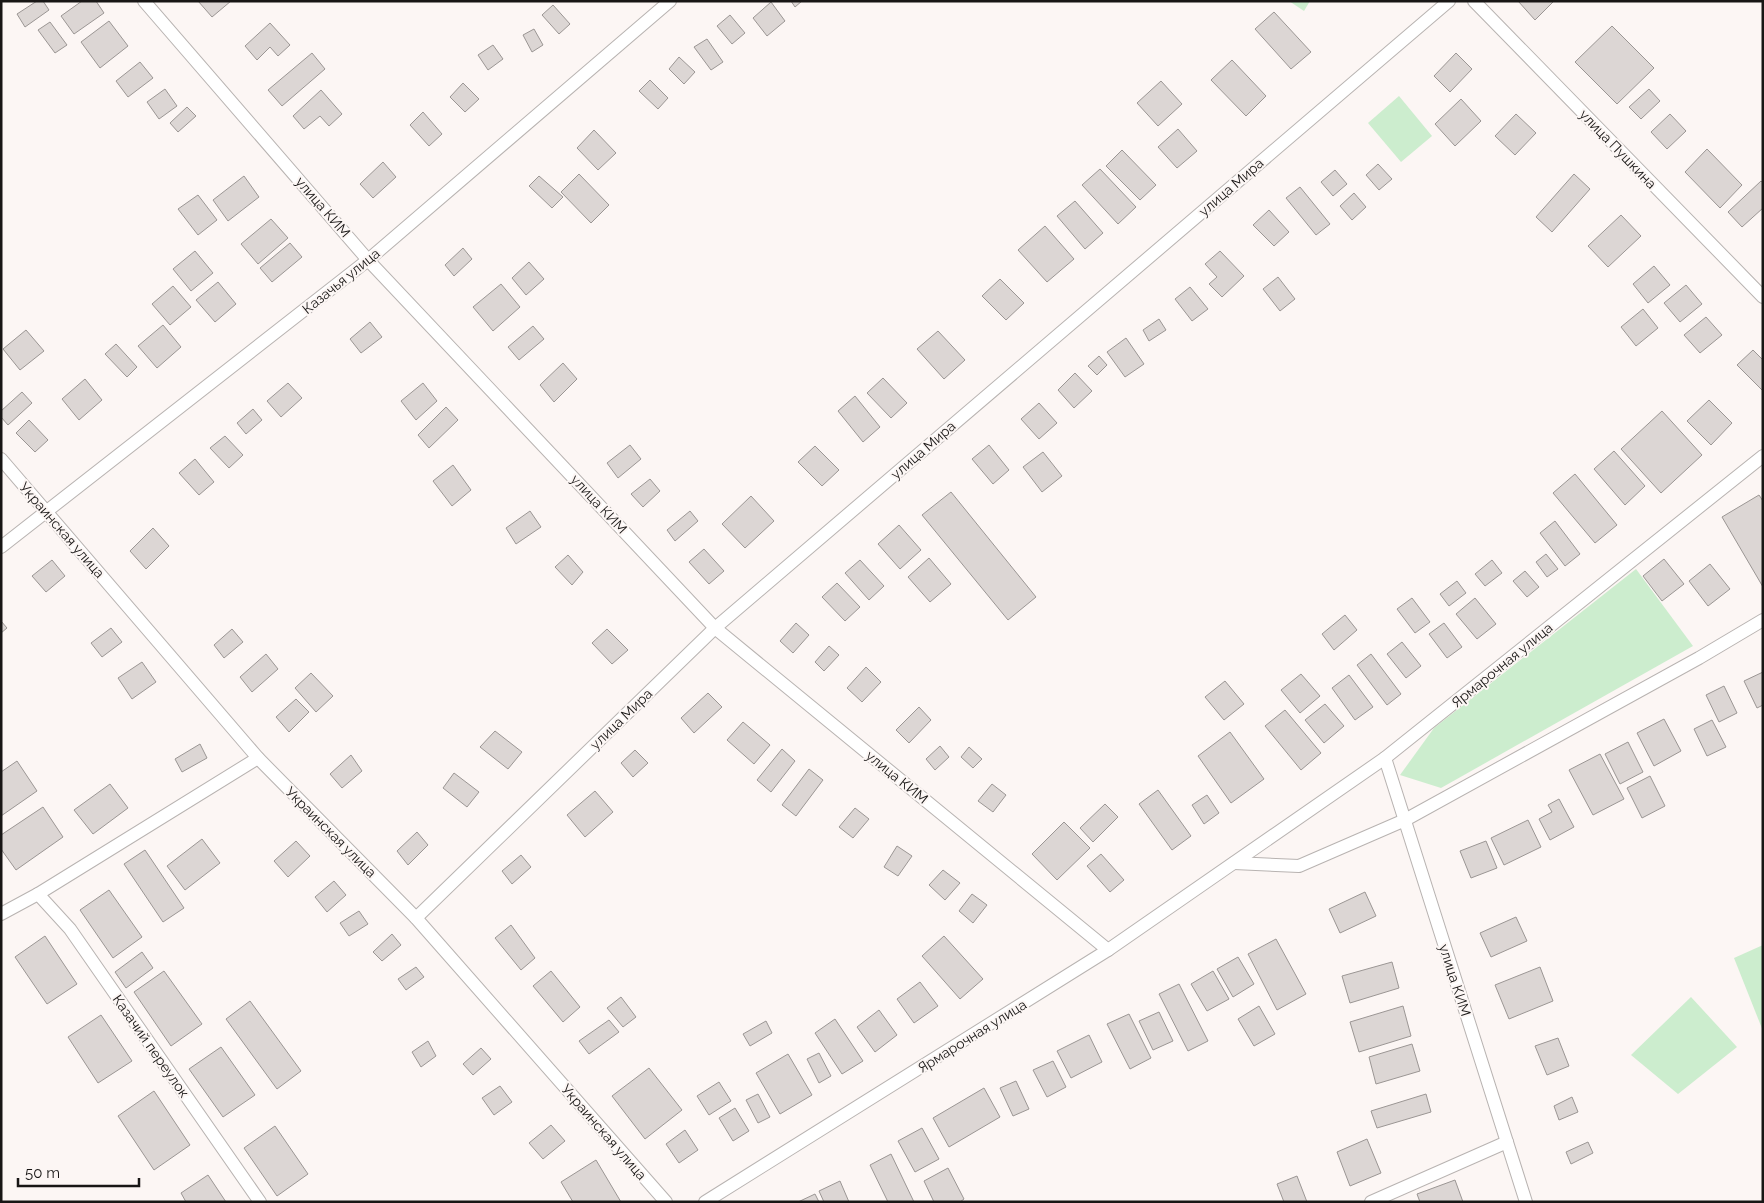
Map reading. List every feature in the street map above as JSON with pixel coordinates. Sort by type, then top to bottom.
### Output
[{"type":"street","name":"улица КИМ","points":[[144,1],[368,260],[715,628],[1108,950]]},
{"type":"street","name":"Казачья улица","points":[[1,547],[368,260],[670,1]]},
{"type":"street","name":"улица Мира","points":[[416,918],[715,628],[1449,1]]},
{"type":"street","name":"улица Пушкина","points":[[1474,1],[1763,298]]},
{"type":"street","name":"Ярмарочная улица","points":[[705,1202],[1108,950],[1385,758],[1763,456]]},
{"type":"street","name":"Украинская улица","points":[[1,459],[258,758],[416,918],[666,1202]]},
{"type":"street","points":[[1234,863],[1299,866],[1405,820],[1699,658],[1763,620]]},
{"type":"street","points":[[1,914],[38,894],[258,758]]},
{"type":"street","name":"улица КИМ","points":[[1385,758],[1526,1202]]},
{"type":"street","name":"Казачий переулок","points":[[38,894],[70,929],[260,1202]]},
{"type":"street","points":[[1371,1202],[1507,1142]]},
{"type":"green space","points":[[1289,1],[1310,1],[1304,11]]},
{"type":"green space","points":[[1399,96],[1432,136],[1401,162],[1368,123]]},
{"type":"green space","points":[[1636,569],[1693,646],[1441,788],[1400,775],[1434,728]]},
{"type":"green space","points":[[1763,945],[1763,1031],[1734,958]]},
{"type":"green space","points":[[1691,997],[1737,1047],[1678,1094],[1631,1055]]},
{"type":"building","points":[[37,1],[43,1],[49,10],[25,27],[17,14]]},
{"type":"building","points":[[82,1],[96,1],[104,13],[74,34],[61,16]]},
{"type":"building","points":[[198,1],[231,1],[212,17]]},
{"type":"building","points":[[791,1],[802,1],[795,7]]},
{"type":"building","points":[[1518,1],[1554,1],[1535,20]]},
{"type":"building","points":[[771,2],[785,21],[767,36],[753,18]]},
{"type":"building","points":[[553,5],[570,24],[559,34],[542,15]]},
{"type":"building","points":[[1274,12],[1311,52],[1291,69],[1255,29]]},
{"type":"building","points":[[730,15],[745,33],[732,44],[717,26]]},
{"type":"building","points":[[109,21],[128,46],[100,68],[81,42]]},
{"type":"building","points":[[50,22],[67,45],[55,53],[38,30]]},
{"type":"building","points":[[270,23],[290,45],[278,56],[270,47],[257,60],[245,46]]},
{"type":"building","points":[[1612,26],[1654,68],[1617,104],[1575,62]]},
{"type":"building","points":[[534,29],[543,45],[532,52],[523,35]]},
{"type":"building","points":[[707,39],[723,62],[711,70],[694,47]]},
{"type":"building","points":[[493,45],[503,59],[488,70],[478,55]]},
{"type":"building","points":[[312,53],[325,69],[282,106],[268,90]]},
{"type":"building","points":[[1456,53],[1472,69],[1450,92],[1434,76]]},
{"type":"building","points":[[679,57],[695,72],[684,84],[669,69]]},
{"type":"building","points":[[1232,60],[1266,96],[1246,116],[1211,80]]},
{"type":"building","points":[[140,62],[153,78],[128,97],[116,81]]},
{"type":"building","points":[[650,80],[668,98],[658,109],[639,91]]},
{"type":"building","points":[[1161,81],[1182,104],[1158,126],[1137,103]]},
{"type":"building","points":[[463,83],[479,99],[465,112],[450,97]]},
{"type":"building","points":[[165,89],[177,106],[159,119],[147,102]]},
{"type":"building","points":[[1649,89],[1660,101],[1641,119],[1629,107]]},
{"type":"building","points":[[321,90],[342,114],[329,126],[320,116],[304,129],[293,116]]},
{"type":"building","points":[[1461,99],[1481,121],[1455,146],[1435,124]]},
{"type":"building","points":[[187,107],[196,116],[178,132],[170,123]]},
{"type":"building","points":[[423,112],[442,134],[429,146],[410,125]]},
{"type":"building","points":[[1516,114],[1536,133],[1515,155],[1495,136]]},
{"type":"building","points":[[1670,114],[1686,131],[1667,149],[1651,132]]},
{"type":"building","points":[[1178,129],[1197,151],[1177,168],[1158,147]]},
{"type":"building","points":[[594,130],[616,153],[598,170],[577,148]]},
{"type":"building","points":[[1707,149],[1742,185],[1720,208],[1685,172]]},
{"type":"building","points":[[1122,150],[1156,185],[1140,200],[1106,166]]},
{"type":"building","points":[[383,162],[396,177],[373,198],[360,184]]},
{"type":"building","points":[[1378,164],[1392,179],[1379,190],[1366,175]]},
{"type":"building","points":[[1100,169],[1136,207],[1118,224],[1082,185]]},
{"type":"building","points":[[1335,170],[1347,184],[1333,196],[1321,182]]},
{"type":"building","points":[[579,174],[609,205],[591,223],[561,192]]},
{"type":"building","points":[[1574,174],[1590,189],[1552,232],[1536,217]]},
{"type":"building","points":[[244,176],[259,197],[228,221],[213,200]]},
{"type":"building","points":[[539,176],[563,197],[552,208],[529,186]]},
{"type":"building","points":[[1761,181],[1763,183],[1763,208],[1742,227],[1728,212]]},
{"type":"building","points":[[1300,187],[1330,224],[1316,235],[1286,198]]},
{"type":"building","points":[[1354,193],[1366,207],[1352,220],[1340,206]]},
{"type":"building","points":[[198,195],[217,220],[198,235],[178,209]]},
{"type":"building","points":[[1075,201],[1103,233],[1085,249],[1057,216]]},
{"type":"building","points":[[1269,210],[1289,232],[1274,246],[1253,225]]},
{"type":"building","points":[[1621,215],[1641,236],[1608,267],[1588,246]]},
{"type":"building","points":[[271,219],[288,238],[258,264],[241,244]]},
{"type":"building","points":[[1045,226],[1074,259],[1047,282],[1018,250]]},
{"type":"building","points":[[290,243],[302,257],[272,282],[260,268]]},
{"type":"building","points":[[463,248],[472,259],[454,276],[445,265]]},
{"type":"building","points":[[195,251],[213,273],[191,291],[173,269]]},
{"type":"building","points":[[1220,251],[1244,276],[1222,297],[1209,284],[1217,277],[1205,264]]},
{"type":"building","points":[[529,262],[544,279],[526,295],[512,278]]},
{"type":"building","points":[[1654,266],[1670,285],[1648,303],[1633,284]]},
{"type":"building","points":[[1278,277],[1295,299],[1280,311],[1263,289]]},
{"type":"building","points":[[1000,279],[1024,303],[1006,320],[982,296]]},
{"type":"building","points":[[218,282],[236,304],[215,322],[196,300]]},
{"type":"building","points":[[501,284],[520,307],[493,331],[473,307]]},
{"type":"building","points":[[1686,285],[1702,304],[1680,322],[1664,303]]},
{"type":"building","points":[[173,286],[191,307],[170,325],[152,304]]},
{"type":"building","points":[[1190,287],[1208,309],[1192,321],[1175,299]]},
{"type":"building","points":[[1643,309],[1658,328],[1636,346],[1621,327]]},
{"type":"building","points":[[1706,317],[1722,335],[1700,353],[1684,335]]},
{"type":"building","points":[[1159,319],[1166,330],[1149,341],[1143,330]]},
{"type":"building","points":[[370,322],[382,337],[361,353],[350,339]]},
{"type":"building","points":[[163,325],[181,347],[157,368],[138,346]]},
{"type":"building","points":[[533,326],[544,339],[519,360],[508,347]]},
{"type":"building","points":[[26,330],[44,351],[20,370],[3,349]]},
{"type":"building","points":[[938,331],[965,360],[944,379],[917,349]]},
{"type":"building","points":[[1126,338],[1144,364],[1125,377],[1107,352]]},
{"type":"building","points":[[116,344],[137,367],[127,377],[105,354]]},
{"type":"building","points":[[1753,350],[1763,360],[1763,391],[1737,365]]},
{"type":"building","points":[[1099,356],[1107,365],[1097,375],[1088,366]]},
{"type":"building","points":[[563,363],[577,379],[554,402],[540,385]]},
{"type":"building","points":[[1075,373],[1092,391],[1074,408],[1058,390]]},
{"type":"building","points":[[883,378],[907,403],[891,418],[867,393]]},
{"type":"building","points":[[85,379],[102,400],[79,420],[62,399]]},
{"type":"building","points":[[288,383],[302,398],[281,417],[267,401]]},
{"type":"building","points":[[423,383],[437,401],[416,420],[401,401]]},
{"type":"building","points":[[22,392],[32,403],[8,425],[1,417],[1,411]]},
{"type":"building","points":[[855,396],[880,427],[863,442],[838,411]]},
{"type":"building","points":[[1709,400],[1732,423],[1711,445],[1687,421]]},
{"type":"building","points":[[1039,403],[1057,423],[1039,439],[1021,419]]},
{"type":"building","points":[[446,407],[458,420],[429,448],[418,435]]},
{"type":"building","points":[[253,409],[262,420],[246,434],[237,423]]},
{"type":"building","points":[[1662,411],[1702,455],[1661,493],[1621,449]]},
{"type":"building","points":[[29,420],[48,440],[35,452],[16,433]]},
{"type":"building","points":[[225,436],[243,455],[229,468],[210,448]]},
{"type":"building","points":[[630,445],[641,459],[618,478],[607,463]]},
{"type":"building","points":[[989,445],[1009,470],[993,484],[972,459]]},
{"type":"building","points":[[815,446],[839,470],[822,486],[798,462]]},
{"type":"building","points":[[1614,451],[1645,486],[1625,505],[1594,469]]},
{"type":"building","points":[[1043,452],[1062,476],[1042,492],[1023,467]]},
{"type":"building","points":[[195,459],[214,482],[199,495],[179,473]]},
{"type":"building","points":[[453,465],[471,490],[452,506],[433,481]]},
{"type":"building","points":[[1575,474],[1617,525],[1595,543],[1553,493]]},
{"type":"building","points":[[650,479],[660,491],[643,507],[631,494]]},
{"type":"building","points":[[951,492],[1036,597],[1008,620],[922,515]]},
{"type":"building","points":[[1759,495],[1763,501],[1763,587],[1722,517]]},
{"type":"building","points":[[751,496],[774,521],[745,548],[722,524]]},
{"type":"building","points":[[530,511],[541,527],[516,544],[506,528]]},
{"type":"building","points":[[690,511],[698,521],[675,541],[667,530]]},
{"type":"building","points":[[1555,521],[1580,554],[1565,566],[1540,533]]},
{"type":"building","points":[[899,525],[921,550],[900,569],[878,544]]},
{"type":"building","points":[[153,528],[169,546],[146,569],[130,551]]},
{"type":"building","points":[[704,549],[724,571],[709,584],[689,562]]},
{"type":"building","points":[[1546,554],[1558,569],[1547,577],[1536,562]]},
{"type":"building","points":[[568,555],[583,572],[572,585],[555,567]]},
{"type":"building","points":[[929,558],[951,584],[930,602],[908,577]]},
{"type":"building","points":[[1664,559],[1684,584],[1662,601],[1643,576]]},
{"type":"building","points":[[52,560],[65,576],[46,592],[32,576]]},
{"type":"building","points":[[860,560],[884,586],[869,600],[845,573]]},
{"type":"building","points":[[1492,560],[1502,573],[1485,586],[1475,574]]},
{"type":"building","points":[[1710,564],[1730,589],[1708,606],[1689,581]]},
{"type":"building","points":[[1525,571],[1539,587],[1527,597],[1513,581]]},
{"type":"building","points":[[1457,581],[1466,593],[1449,606],[1440,594]]},
{"type":"building","points":[[837,583],[860,607],[845,621],[822,597]]},
{"type":"building","points":[[1412,598],[1430,622],[1415,633],[1397,609]]},
{"type":"building","points":[[1475,598],[1496,624],[1477,639],[1456,614]]},
{"type":"building","points":[[1345,615],[1357,630],[1334,650],[1322,634]]},
{"type":"building","points":[[1,621],[7,628],[1,633]]},
{"type":"building","points":[[796,623],[809,635],[793,653],[780,641]]},
{"type":"building","points":[[1444,623],[1462,647],[1447,658],[1429,634]]},
{"type":"building","points":[[111,628],[122,642],[102,657],[91,643]]},
{"type":"building","points":[[232,629],[243,642],[224,658],[214,645]]},
{"type":"building","points":[[607,629],[628,650],[612,664],[592,643]]},
{"type":"building","points":[[1402,642],[1421,666],[1406,678],[1387,654]]},
{"type":"building","points":[[829,646],[839,655],[824,671],[815,662]]},
{"type":"building","points":[[266,654],[278,669],[252,692],[240,677]]},
{"type":"building","points":[[1371,654],[1401,694],[1387,705],[1357,665]]},
{"type":"building","points":[[142,662],[156,682],[132,699],[118,678]]},
{"type":"building","points":[[866,667],[881,682],[862,702],[847,688]]},
{"type":"building","points":[[1763,672],[1763,705],[1757,708],[1744,681]]},
{"type":"building","points":[[311,673],[333,696],[316,712],[295,688]]},
{"type":"building","points":[[1301,674],[1320,696],[1300,713],[1281,690]]},
{"type":"building","points":[[1349,675],[1373,707],[1355,720],[1332,688]]},
{"type":"building","points":[[1225,681],[1244,704],[1224,720],[1205,697]]},
{"type":"building","points":[[1724,686],[1737,713],[1719,722],[1706,695]]},
{"type":"building","points":[[708,693],[722,707],[694,733],[681,718]]},
{"type":"building","points":[[296,699],[309,712],[289,732],[276,717]]},
{"type":"building","points":[[1325,704],[1344,726],[1324,743],[1305,720]]},
{"type":"building","points":[[919,707],[931,720],[909,743],[896,730]]},
{"type":"building","points":[[1285,710],[1321,753],[1301,770],[1265,726]]},
{"type":"building","points":[[1664,719],[1681,751],[1654,766],[1637,733]]},
{"type":"building","points":[[1712,720],[1726,747],[1707,756],[1694,729]]},
{"type":"building","points":[[743,722],[770,745],[754,764],[727,740]]},
{"type":"building","points":[[495,731],[522,752],[508,769],[480,747]]},
{"type":"building","points":[[1230,732],[1264,779],[1231,803],[1198,756]]},
{"type":"building","points":[[1628,742],[1643,772],[1620,784],[1605,754]]},
{"type":"building","points":[[200,744],[207,758],[182,772],[175,759]]},
{"type":"building","points":[[940,746],[949,757],[935,770],[926,759]]},
{"type":"building","points":[[969,747],[982,759],[973,768],[961,757]]},
{"type":"building","points":[[782,749],[795,761],[771,792],[757,780]]},
{"type":"building","points":[[635,750],[648,763],[633,777],[621,763]]},
{"type":"building","points":[[1600,754],[1624,799],[1593,815],[1569,770]]},
{"type":"building","points":[[351,755],[362,771],[342,788],[330,774]]},
{"type":"building","points":[[17,761],[37,791],[1,816],[1,772]]},
{"type":"building","points":[[809,769],[823,780],[796,816],[782,805]]},
{"type":"building","points":[[454,773],[479,792],[467,807],[443,788]]},
{"type":"building","points":[[1650,776],[1665,806],[1642,818],[1627,788]]},
{"type":"building","points":[[110,784],[128,808],[93,834],[74,810]]},
{"type":"building","points":[[992,784],[1006,795],[993,812],[978,801]]},
{"type":"building","points":[[1158,790],[1191,836],[1172,850],[1139,804]]},
{"type":"building","points":[[595,791],[613,812],[585,837],[567,815]]},
{"type":"building","points":[[1207,795],[1219,813],[1204,824],[1192,805]]},
{"type":"building","points":[[1559,799],[1574,827],[1550,840],[1539,819],[1552,812],[1548,805]]},
{"type":"building","points":[[1105,804],[1118,817],[1093,842],[1080,828]]},
{"type":"building","points":[[43,807],[63,837],[16,870],[1,849],[1,835]]},
{"type":"building","points":[[855,808],[869,819],[853,838],[839,827]]},
{"type":"building","points":[[1528,820],[1541,847],[1504,865],[1491,838]]},
{"type":"building","points":[[1064,822],[1090,848],[1057,880],[1032,854]]},
{"type":"building","points":[[417,832],[428,845],[408,865],[397,851]]},
{"type":"building","points":[[202,839],[220,863],[185,890],[167,866]]},
{"type":"building","points":[[296,841],[310,856],[288,877],[274,861]]},
{"type":"building","points":[[1486,841],[1497,868],[1471,878],[1460,851]]},
{"type":"building","points":[[897,846],[912,856],[898,876],[884,867]]},
{"type":"building","points":[[145,850],[184,908],[163,922],[124,864]]},
{"type":"building","points":[[1101,854],[1124,880],[1110,892],[1087,866]]},
{"type":"building","points":[[521,855],[531,867],[512,884],[502,871]]},
{"type":"building","points":[[943,870],[960,883],[945,900],[929,885]]},
{"type":"building","points":[[334,881],[346,895],[327,912],[315,897]]},
{"type":"building","points":[[109,890],[142,937],[113,958],[80,910]]},
{"type":"building","points":[[1365,892],[1376,916],[1340,933],[1329,909]]},
{"type":"building","points":[[972,894],[987,905],[973,923],[959,911]]},
{"type":"building","points":[[359,911],[368,924],[349,936],[340,923]]},
{"type":"building","points":[[1516,917],[1527,941],[1491,957],[1480,933]]},
{"type":"building","points":[[511,925],[535,958],[521,970],[495,938]]},
{"type":"building","points":[[392,934],[401,945],[382,961],[373,952]]},
{"type":"building","points":[[45,936],[77,984],[47,1004],[15,957]]},
{"type":"building","points":[[944,936],[983,979],[960,999],[922,956]]},
{"type":"building","points":[[1276,939],[1306,994],[1277,1010],[1248,954]]},
{"type":"building","points":[[142,952],[153,968],[126,988],[115,972]]},
{"type":"building","points":[[1238,957],[1254,984],[1233,997],[1217,969]]},
{"type":"building","points":[[1392,962],[1399,988],[1350,1003],[1342,976]]},
{"type":"building","points":[[416,967],[424,977],[406,990],[398,979]]},
{"type":"building","points":[[1540,967],[1553,1001],[1509,1019],[1495,985]]},
{"type":"building","points":[[164,971],[202,1024],[171,1046],[134,992]]},
{"type":"building","points":[[551,971],[580,1007],[563,1022],[533,986]]},
{"type":"building","points":[[1213,971],[1229,999],[1207,1011],[1191,984]]},
{"type":"building","points":[[920,982],[938,1006],[914,1023],[897,999]]},
{"type":"building","points":[[1179,984],[1208,1041],[1188,1051],[1159,994]]},
{"type":"building","points":[[621,997],[636,1017],[623,1027],[607,1008]]},
{"type":"building","points":[[250,1001],[301,1071],[277,1089],[226,1019]]},
{"type":"building","points":[[1259,1006],[1275,1034],[1254,1046],[1238,1019]]},
{"type":"building","points":[[1403,1006],[1411,1036],[1359,1052],[1350,1022]]},
{"type":"building","points":[[879,1010],[897,1035],[875,1052],[857,1027]]},
{"type":"building","points":[[1159,1012],[1173,1041],[1153,1050],[1139,1021]]},
{"type":"building","points":[[1129,1014],[1151,1058],[1130,1069],[1107,1024]]},
{"type":"building","points":[[101,1015],[132,1061],[98,1083],[68,1037]]},
{"type":"building","points":[[835,1019],[863,1061],[842,1074],[815,1033]]},
{"type":"building","points":[[609,1020],[619,1032],[589,1054],[579,1041]]},
{"type":"building","points":[[766,1021],[772,1033],[750,1046],[743,1034]]},
{"type":"building","points":[[1089,1035],[1102,1062],[1071,1078],[1057,1051]]},
{"type":"building","points":[[1558,1038],[1569,1066],[1547,1075],[1535,1046]]},
{"type":"building","points":[[428,1041],[436,1056],[421,1067],[412,1052]]},
{"type":"building","points":[[1412,1044],[1420,1071],[1376,1084],[1369,1057]]},
{"type":"building","points":[[221,1047],[255,1095],[223,1117],[189,1069]]},
{"type":"building","points":[[481,1048],[491,1059],[473,1075],[463,1064]]},
{"type":"building","points":[[819,1053],[831,1076],[819,1083],[807,1059]]},
{"type":"building","points":[[788,1054],[812,1095],[780,1114],[756,1073]]},
{"type":"building","points":[[1053,1061],[1066,1087],[1047,1097],[1033,1070]]},
{"type":"building","points":[[649,1068],[682,1110],[645,1139],[612,1096]]},
{"type":"building","points":[[1016,1081],[1029,1109],[1013,1116],[1000,1088]]},
{"type":"building","points":[[719,1082],[731,1101],[709,1115],[697,1096]]},
{"type":"building","points":[[500,1086],[512,1102],[494,1115],[482,1098]]},
{"type":"building","points":[[984,1088],[1000,1117],[949,1147],[933,1118]]},
{"type":"building","points":[[154,1091],[190,1145],[154,1170],[118,1116]]},
{"type":"building","points":[[758,1094],[770,1117],[758,1123],[746,1100]]},
{"type":"building","points":[[1426,1094],[1431,1112],[1377,1128],[1371,1111]]},
{"type":"building","points":[[1572,1097],[1578,1112],[1559,1120],[1554,1106]]},
{"type":"building","points":[[735,1108],[749,1131],[733,1141],[719,1118]]},
{"type":"building","points":[[551,1125],[565,1141],[543,1159],[529,1143]]},
{"type":"building","points":[[275,1126],[308,1174],[277,1196],[244,1148]]},
{"type":"building","points":[[922,1128],[939,1159],[915,1172],[898,1141]]},
{"type":"building","points":[[685,1130],[698,1150],[679,1163],[666,1144]]},
{"type":"building","points":[[1367,1139],[1381,1173],[1350,1186],[1337,1152]]},
{"type":"building","points":[[1588,1142],[1593,1153],[1571,1164],[1566,1152]]},
{"type":"building","points":[[891,1154],[914,1202],[888,1202],[870,1165]]},
{"type":"building","points":[[596,1160],[621,1202],[573,1202],[561,1182]]},
{"type":"building","points":[[948,1168],[964,1199],[960,1202],[934,1202],[924,1181]]},
{"type":"building","points":[[208,1175],[226,1202],[186,1202],[181,1193]]},
{"type":"building","points":[[1297,1176],[1307,1202],[1284,1202],[1277,1184]]},
{"type":"building","points":[[1455,1180],[1463,1202],[1420,1202],[1417,1194]]},
{"type":"building","points":[[840,1181],[849,1202],[824,1202],[819,1191]]},
{"type":"building","points":[[815,1194],[819,1202],[798,1202]]}]
